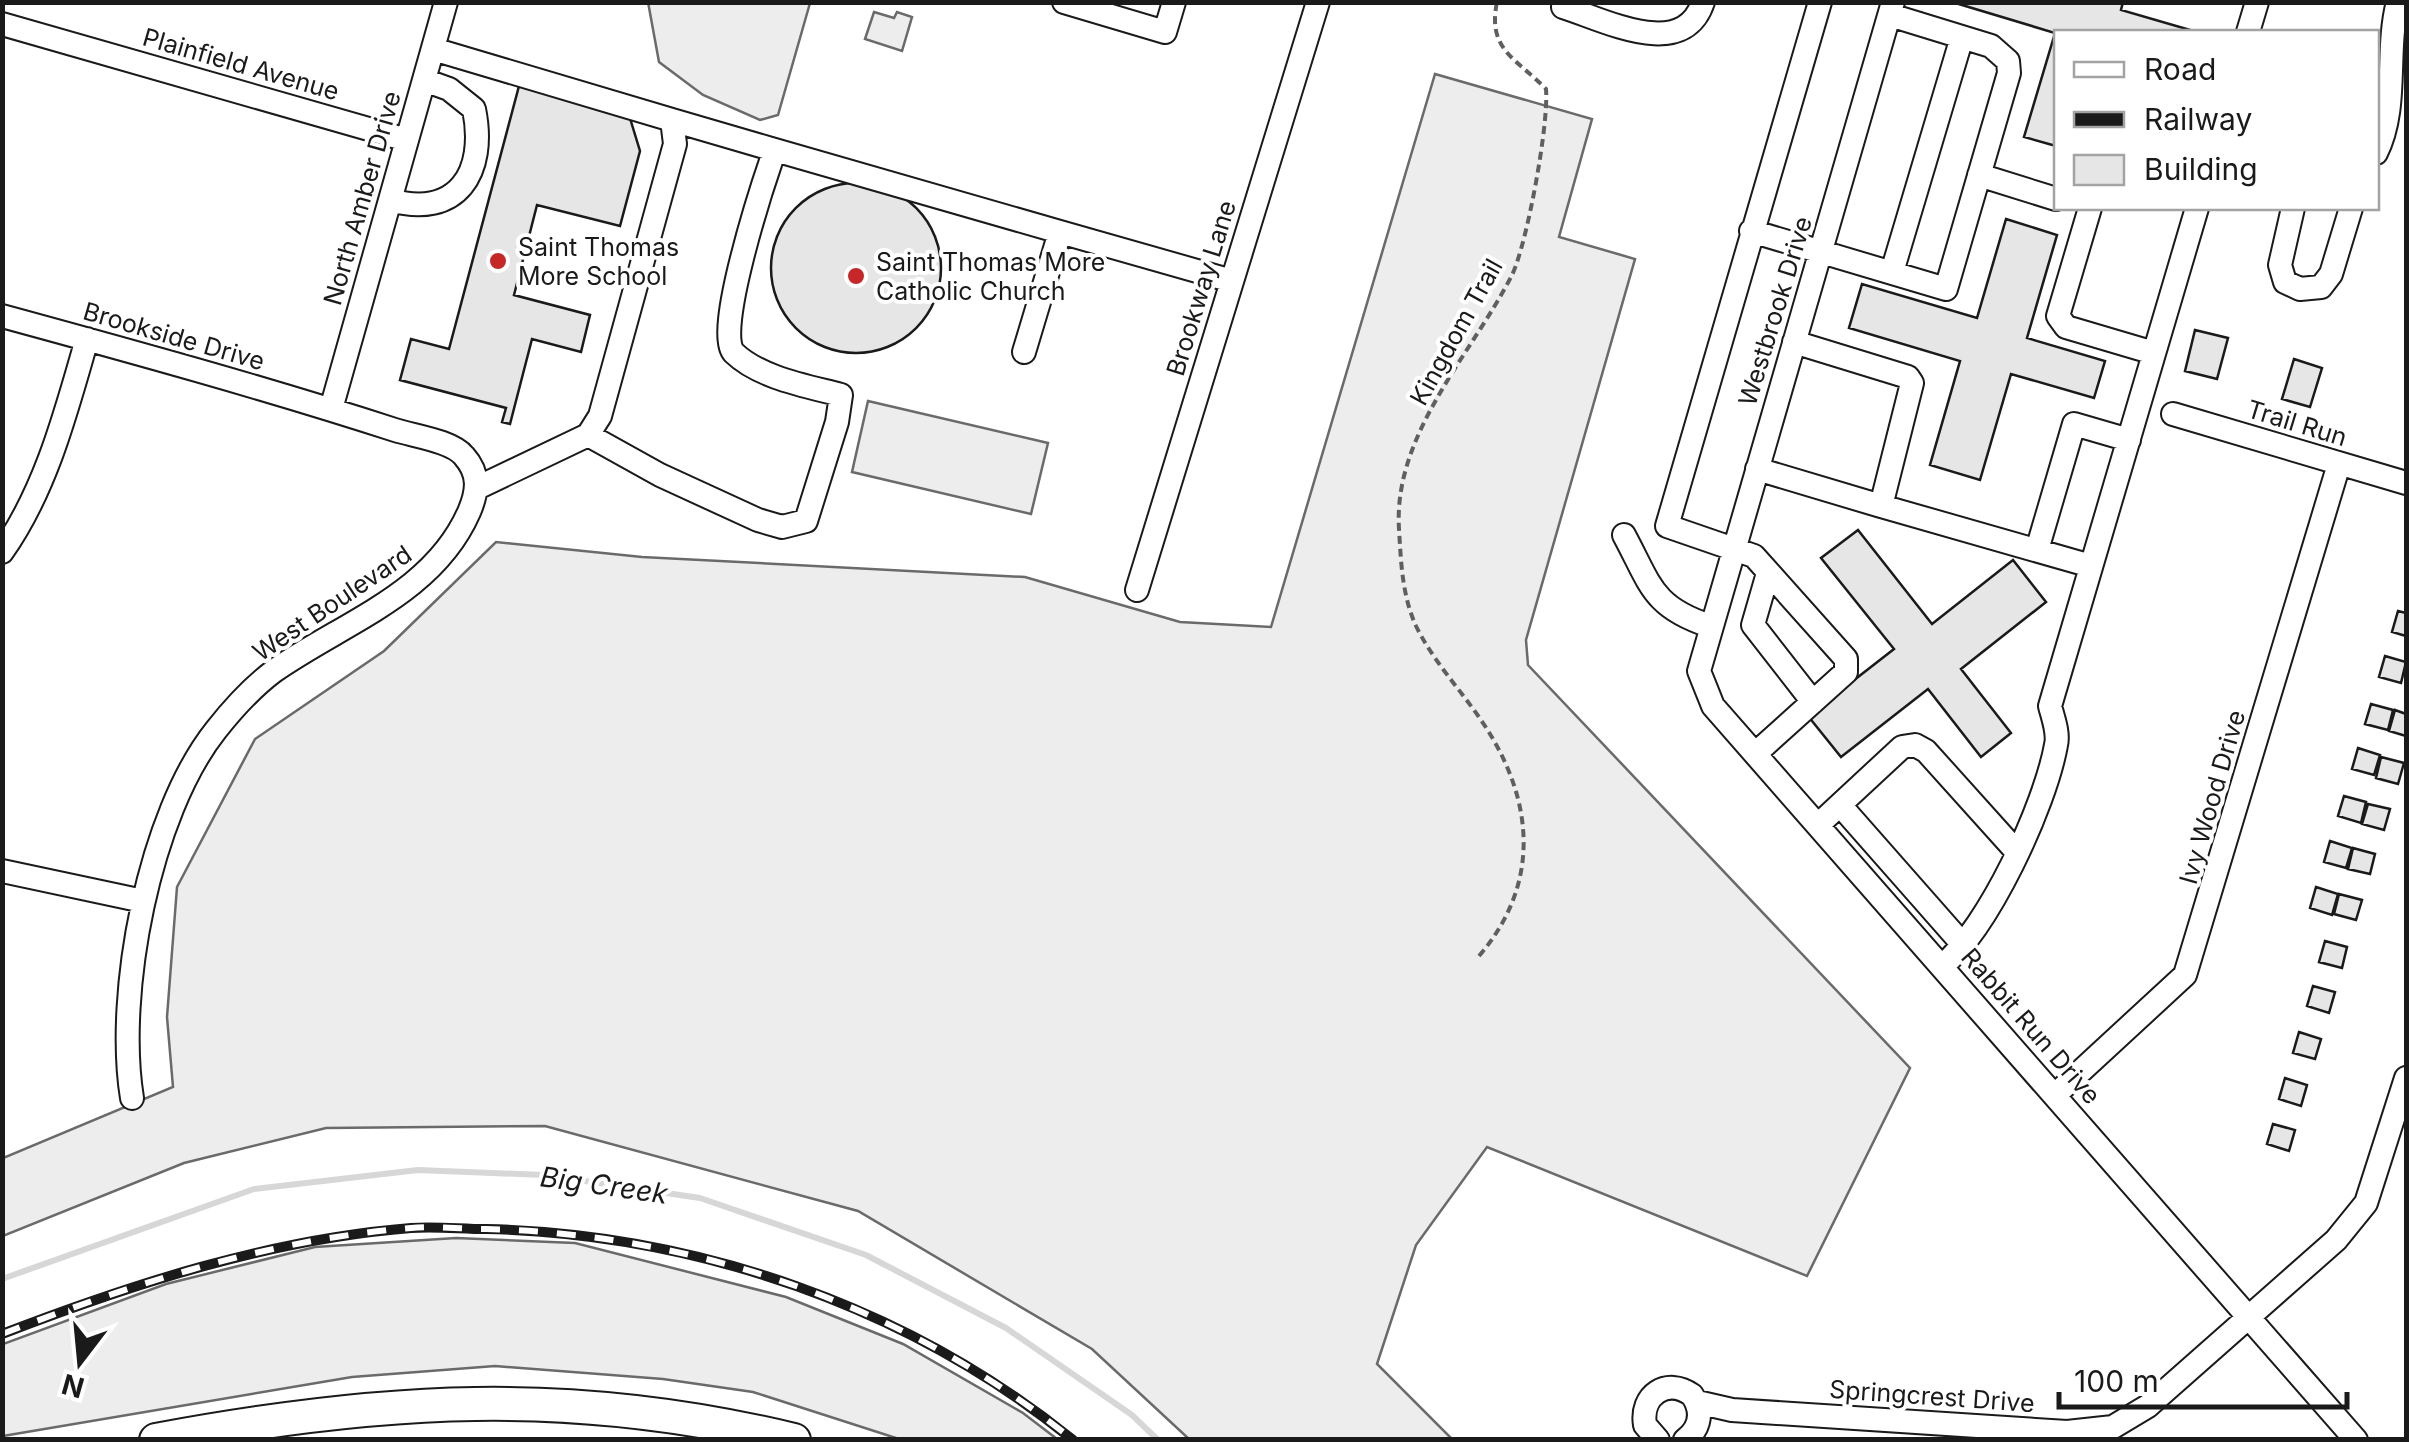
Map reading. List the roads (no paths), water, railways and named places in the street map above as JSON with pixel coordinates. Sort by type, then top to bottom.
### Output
[{"type":"highway","points":[[156,1440],[310,1416],[481,1401],[656,1411],[794,1440]]},
{"type":"street","name":"North Amber Drive","points":[[331,409],[446,2]]},
{"type":"street","points":[[1064,2],[1165,32],[1174,2]]},
{"type":"street","name":"Brookway Lane","points":[[1137,590],[1318,2]]},
{"type":"street","points":[[1562,8],[1670,35],[1688,28],[1703,2]]},
{"type":"street","points":[[1755,754],[1846,672],[1846,658],[1754,556],[1732,552],[1667,526],[1820,2]]},
{"type":"street","points":[[2249,30],[2257,2]]},
{"type":"street","points":[[2379,143],[2386,123],[2388,46],[2398,2]]},
{"type":"street","points":[[1751,231],[1946,289],[2009,72],[2008,61],[1992,46],[1892,9]]},
{"type":"street","name":"Westbrook Drive","points":[[1708,630],[1892,9]]},
{"type":"street","name":"Plainfield Avenue","points":[[2,24],[407,140]]},
{"type":"street","points":[[1892,272],[1962,37]]},
{"type":"street","points":[[433,49],[1232,281]]},
{"type":"street","points":[[390,200],[418,208],[451,200],[468,170],[478,136],[474,109],[449,89],[424,80]]},
{"type":"street","points":[[331,409],[462,452],[476,472],[477,488],[588,435],[612,380],[675,144],[672,120]]},
{"type":"street","points":[[588,435],[660,476],[758,520],[782,527],[806,520],[838,422],[841,395],[776,377],[733,352],[727,341],[737,282],[772,158],[768,148]]},
{"type":"street","points":[[1979,175],[2054,198]]},
{"type":"street","points":[[2087,210],[2058,316],[2066,326],[2154,354]]},
{"type":"street","points":[[1942,966],[1965,946],[2032,820],[2058,740],[2050,706],[2196,210]]},
{"type":"street","points":[[2293,210],[2280,265],[2286,282],[2300,289],[2321,287],[2331,274],[2350,210]]},
{"type":"street","points":[[1024,352],[1060,232]]},
{"type":"street","name":"Brookside Drive","points":[[2,316],[331,409]]},
{"type":"street","points":[[2,552],[18,530],[51,455],[86,339]]},
{"type":"street","points":[[1794,342],[1908,377],[1912,383],[1881,506]]},
{"type":"street","name":"Trail Run","points":[[2173,414],[2406,484]]},
{"type":"street","points":[[2037,550],[2074,424],[2129,440]]},
{"type":"street","name":"Ivy Wood Drive","points":[[2055,1094],[2185,975],[2339,464]]},
{"type":"street","points":[[1756,470],[2091,566]]},
{"type":"street","name":"West Boulevard","points":[[132,1098],[124,1054],[143,900],[165,821],[214,732],[271,673],[430,571],[454,544],[477,488]]},
{"type":"street","points":[[1624,535],[1659,601],[1708,630]]},
{"type":"street","points":[[1768,572],[1754,617],[1755,633],[1813,702]]},
{"type":"street","name":"Rabbit Run Drive","points":[[1708,630],[1700,671],[1713,706],[2356,1440]]},
{"type":"street","points":[[1818,825],[1902,747],[1914,745],[1926,751],[2016,851]]},
{"type":"street","points":[[1840,805],[1965,946]]},
{"type":"street","points":[[2,871],[143,900]]},
{"type":"street","name":"Springcrest Drive","points":[[1658,1440],[1644,1416],[1654,1392],[1678,1388],[1696,1402],[1732,1410],[2092,1432],[2113,1427],[2148,1406],[2336,1240],[2366,1203],[2406,1078]]},
{"type":"street","points":[[1685,1440],[1700,1420],[1696,1402]]},
{"type":"waterway","name":"Big Creek","points":[[2,1279],[254,1189],[418,1170],[544,1175],[700,1198],[866,1255],[1006,1328],[1132,1415],[1158,1440]]},
{"type":"railway","points":[[2,1334],[152,1281],[306,1242],[420,1227],[565,1234],[643,1245],[721,1263],[796,1286],[870,1316],[941,1351],[1009,1393],[1073,1440]]},
{"type":"place","name":"Saint Thomas More School","points":[[498,261]]},
{"type":"place","name":"Saint Thomas More Catholic Church","points":[[856,276]]}]
